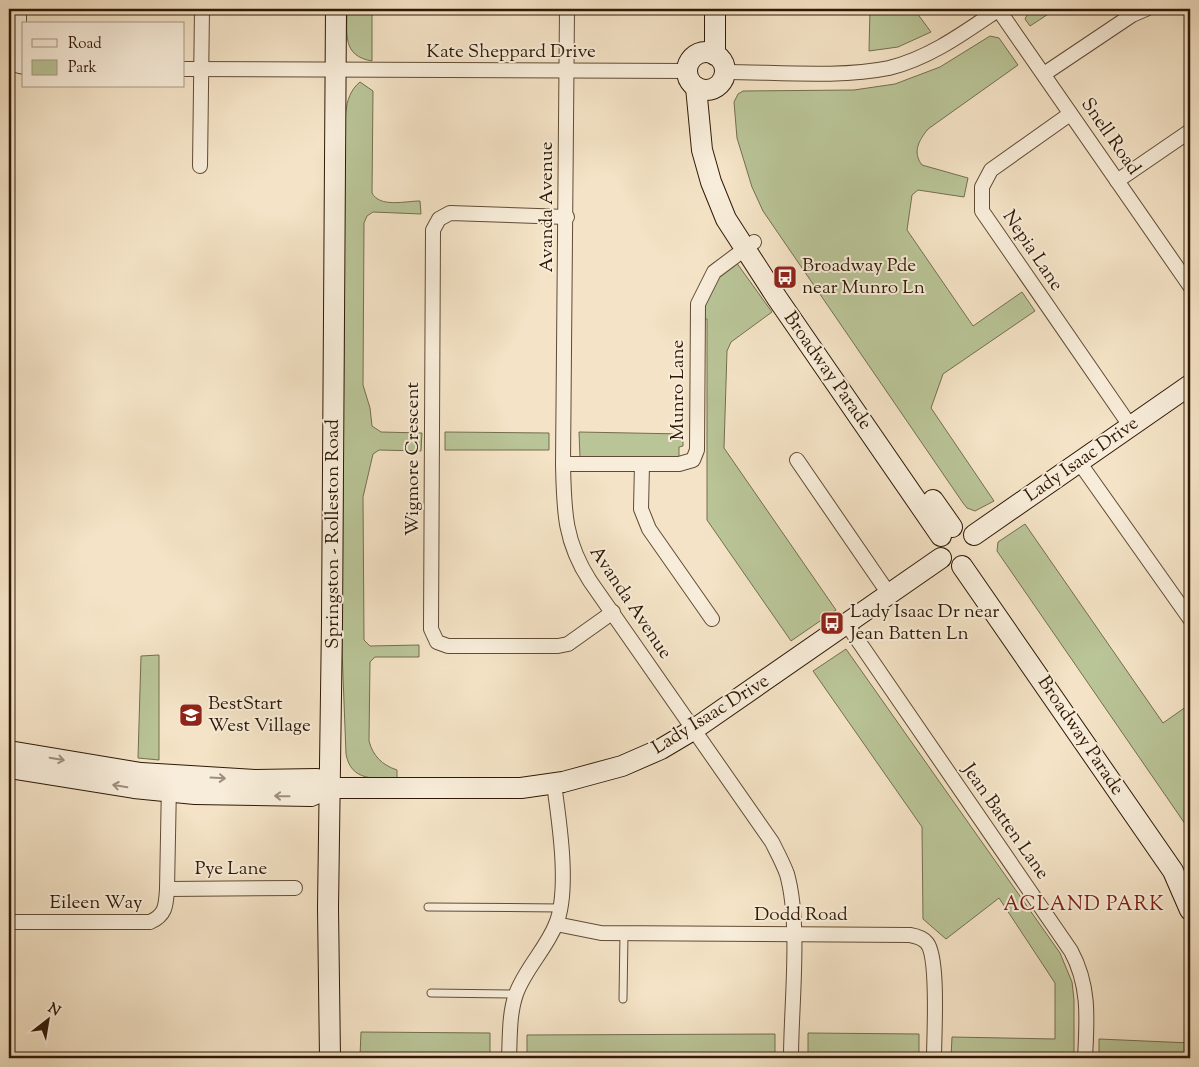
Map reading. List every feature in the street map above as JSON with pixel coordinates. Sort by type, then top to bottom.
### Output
[{"type":"street","points":[[19,9],[22,66]]},
{"type":"street","points":[[200,166],[202,9]]},
{"type":"street","name":"Springston - Rolleston Road","points":[[330,1058],[329,788],[332,622],[336,9]]},
{"type":"street","name":"Avanda Avenue","points":[[567,9],[567,217],[563,464],[565,522],[573,551],[590,581],[780,857],[790,889],[793,933],[791,1058]]},
{"type":"street","points":[[702,9],[714,60],[722,82],[697,83],[691,60],[714,60],[832,72],[889,68],[946,44],[999,9]]},
{"type":"street","points":[[714,60],[715,9]]},
{"type":"street","name":"Snell Road","points":[[999,9],[1190,286]]},
{"type":"street","points":[[1044,74],[1132,15],[1146,9]]},
{"type":"street","name":"Kate Sheppard Drive","points":[[185,69],[566,71],[697,83]]},
{"type":"street","name":"Broadway Parade","points":[[697,83],[713,134],[721,169],[749,245],[947,532]]},
{"type":"street","name":"Nepia Lane","points":[[1070,114],[991,170],[982,188],[982,210],[1131,427]]},
{"type":"street","points":[[1118,181],[1190,131]]},
{"type":"street","name":"Wigmore Crescent","points":[[567,217],[450,213],[439,219],[433,230],[431,629],[437,642],[448,646],[558,646],[568,644],[613,612]]},
{"type":"street","name":"Munro Lane","points":[[563,464],[679,464],[693,460],[696,456],[698,304],[714,272],[749,245]]},
{"type":"street","name":"Lady Isaac Drive","points":[[974,536],[1190,385]]},
{"type":"street","points":[[797,460],[889,594]]},
{"type":"street","points":[[1080,462],[1190,619]]},
{"type":"street","points":[[642,464],[641,509],[649,529],[712,619]]},
{"type":"street","points":[[964,528],[974,536],[978,547],[968,563],[954,567],[941,558],[938,547],[947,532],[964,528]]},
{"type":"street","name":"Lady Isaac Drive","points":[[169,784],[232,795],[312,796],[329,788],[500,788],[554,784],[622,766],[661,749],[693,730],[941,558]]},
{"type":"street","name":"Broadway Parade","points":[[968,563],[1182,861],[1190,879]]},
{"type":"street","name":"Broadway Parade","points":[[968,563],[1173,871],[1189,904]]},
{"type":"street","name":"Jean Batten Lane","points":[[846,623],[1071,951],[1081,969],[1086,989],[1085,1058]]},
{"type":"street","points":[[9,750],[102,767],[169,784]]},
{"type":"street","points":[[9,768],[134,788],[169,784]]},
{"type":"street","name":"Eileen Way","points":[[9,922],[150,922],[161,916],[164,911],[167,889],[169,784]]},
{"type":"street","points":[[509,1058],[510,1029],[516,994],[556,924],[560,908],[562,846],[554,784]]},
{"type":"street","name":"Pye Lane","points":[[167,889],[295,888]]},
{"type":"street","name":"Dodd Road","points":[[556,924],[583,931],[624,933],[910,935],[927,943],[934,961],[934,1058]]},
{"type":"lane","points":[[428,907],[560,908]]},
{"type":"lane","points":[[623,999],[624,933]]},
{"type":"lane","points":[[432,993],[516,994]]},
{"type":"green space","points":[[347,9],[372,9],[372,61],[355,54],[351,49],[347,35]]},
{"type":"green space","points":[[870,9],[914,9],[931,32],[898,47],[869,51]]},
{"type":"green space","points":[[1030,9],[1056,9],[1030,26],[1025,19]]},
{"type":"green space","points":[[990,36],[999,38],[1018,65],[928,129],[922,137],[917,151],[922,165],[968,178],[964,197],[918,190],[912,195],[907,230],[973,326],[1022,292],[1035,311],[943,374],[931,408],[994,501],[975,511],[967,508],[963,503],[763,211],[752,187],[737,138],[734,102],[738,94],[743,91],[854,90],[895,84],[940,67]]},
{"type":"green space","points":[[360,82],[373,91],[372,193],[381,201],[387,202],[420,201],[421,214],[373,212],[367,216],[364,223],[363,385],[370,408],[372,426],[381,432],[422,433],[421,451],[379,450],[373,454],[363,497],[364,640],[370,646],[419,645],[419,657],[375,657],[370,662],[369,741],[379,759],[397,770],[397,779],[365,777],[353,770],[346,754],[342,650],[345,122],[350,96]]},
{"type":"green space","points":[[736,262],[772,312],[731,342],[727,351],[724,448],[836,610],[791,641],[707,520],[707,319],[703,319],[705,300],[716,280]]},
{"type":"green space","points":[[445,432],[549,433],[549,450],[445,450]]},
{"type":"green space","points":[[579,432],[683,434],[683,446],[679,447],[679,459],[580,458]]},
{"type":"green space","points":[[1025,524],[1163,723],[1190,704],[1190,831],[997,551],[998,542]]},
{"type":"green space","points":[[846,649],[1060,953],[1072,982],[1074,1000],[1074,1058],[951,1058],[952,1037],[1055,1039],[1055,983],[999,898],[946,939],[923,919],[922,827],[813,671]]},
{"type":"green space","points":[[159,655],[159,760],[138,758],[141,656]]},
{"type":"green space","points":[[361,1032],[490,1033],[490,1057],[360,1056]]},
{"type":"green space","points":[[808,1033],[919,1034],[919,1058],[808,1058]]},
{"type":"green space","points":[[775,1034],[775,1056],[527,1058],[527,1035]]},
{"type":"green space","points":[[1099,1039],[1190,1043],[1190,1058],[1099,1058]]},
{"type":"place","name":"Broadway Pde near Munro Ln","points":[[785,277]]},
{"type":"place","name":"Lady Isaac Dr near Jean Batten Ln","points":[[832,623]]},
{"type":"place","name":"BestStart West Village","points":[[191,715]]},
{"type":"district","name":"ACLAND PARK","points":[[1084,905]]}]
